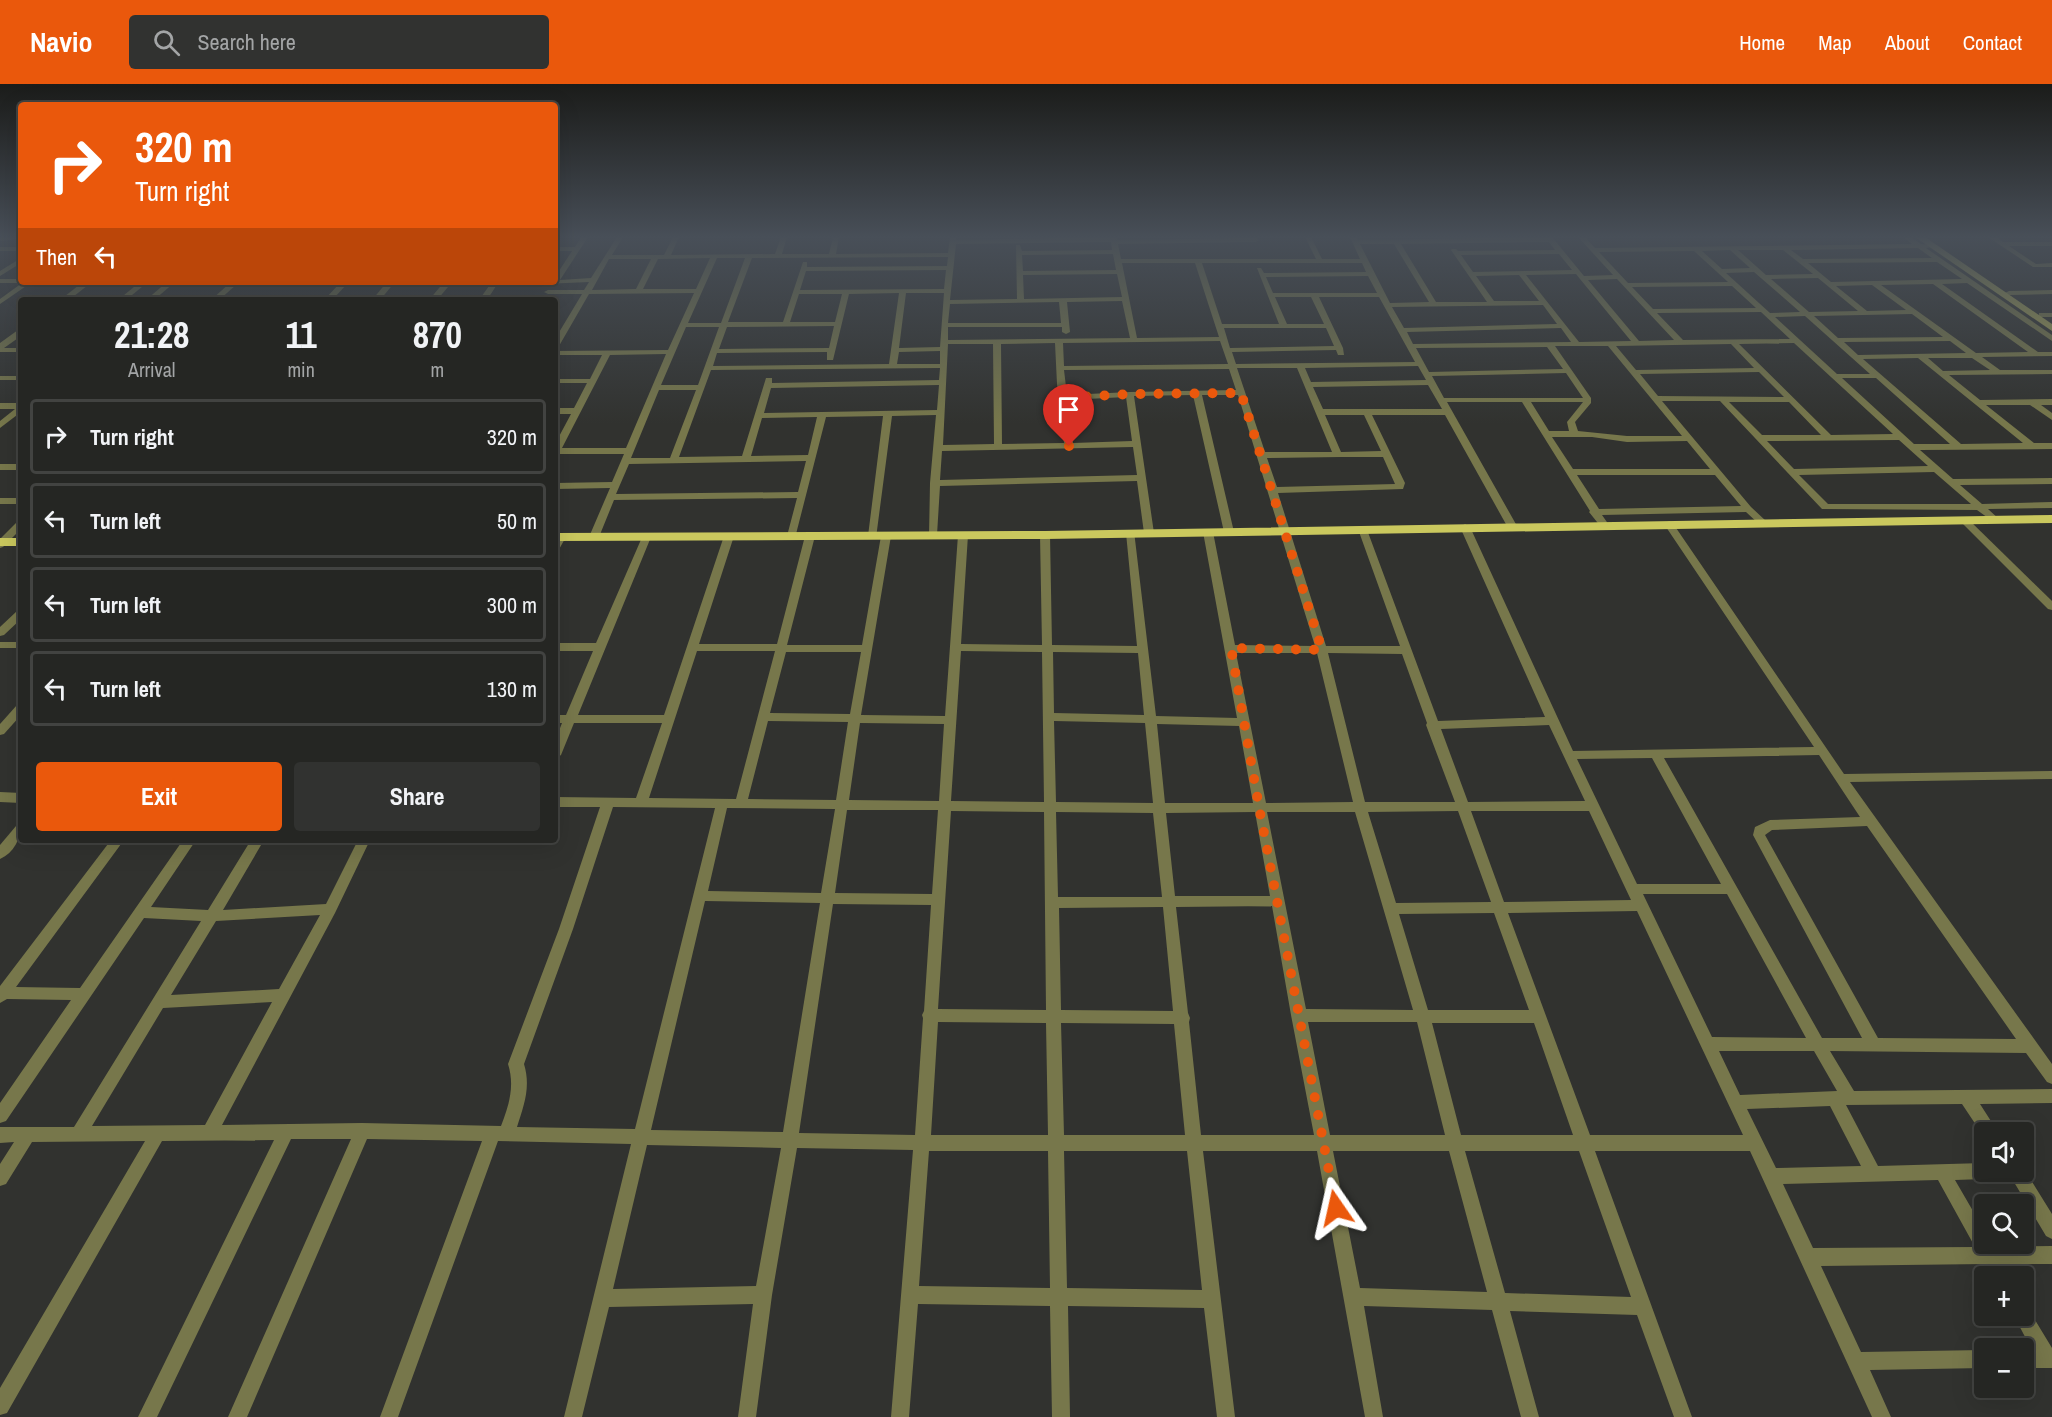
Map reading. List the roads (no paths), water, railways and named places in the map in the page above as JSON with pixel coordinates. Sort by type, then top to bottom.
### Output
[{"type":"highway","points":[[558,541],[594,537],[1046,535],[2052,519]]},
{"type":"highway","points":[[1,543],[18,542]]},
{"type":"main road","points":[[2010,299],[2052,328]]},
{"type":"main road","points":[[2020,299],[2047,315],[2052,322]]},
{"type":"street","points":[[558,341],[582,299]]},
{"type":"street","points":[[594,537],[695,299]]},
{"type":"street","points":[[674,460],[733,299]]},
{"type":"street","points":[[786,324],[794,299]]},
{"type":"street","points":[[829,367],[844,299]]},
{"type":"street","points":[[893,367],[902,299]]},
{"type":"street","points":[[932,535],[944,366],[946,302],[1119,299]]},
{"type":"street","points":[[1125,299],[1134,340]]},
{"type":"street","points":[[1211,299],[1322,650],[1360,807],[1423,1017],[1497,1301],[1530,1417]]},
{"type":"street","points":[[1273,299],[1284,326]]},
{"type":"street","points":[[1316,299],[1347,365]]},
{"type":"street","points":[[1385,299],[1512,526]]},
{"type":"street","points":[[1431,299],[1434,305]]},
{"type":"street","points":[[1489,299],[1493,305]]},
{"type":"street","points":[[1541,299],[1577,344]]},
{"type":"street","points":[[1600,299],[1638,344]]},
{"type":"street","points":[[1639,299],[1681,343]]},
{"type":"street","points":[[1749,299],[1798,341],[1911,447],[1995,520]]},
{"type":"street","points":[[1788,299],[1959,447]]},
{"type":"street","points":[[1848,299],[1865,313]]},
{"type":"street","points":[[1896,299],[1999,373]]},
{"type":"street","points":[[1959,299],[2036,354]]},
{"type":"street","points":[[1996,299],[2052,339]]},
{"type":"street","points":[[1063,301],[1065,325],[1061,368],[1069,446]]},
{"type":"street","points":[[1389,305],[1544,303]]},
{"type":"street","points":[[1650,311],[1806,315],[1915,312]]},
{"type":"street","points":[[684,325],[838,324]]},
{"type":"street","points":[[944,325],[1065,325]]},
{"type":"street","points":[[1220,326],[1328,326]]},
{"type":"street","points":[[1403,330],[1563,326]]},
{"type":"street","points":[[0,349],[18,334]]},
{"type":"street","points":[[896,350],[997,342],[1224,339]]},
{"type":"street","points":[[1837,340],[1953,339]]},
{"type":"street","points":[[1411,346],[1798,341]]},
{"type":"street","points":[[997,342],[998,447]]},
{"type":"street","points":[[1734,342],[1828,437]]},
{"type":"street","points":[[1611,344],[1748,509],[1763,523]]},
{"type":"street","points":[[1550,345],[1584,391],[1587,400]]},
{"type":"street","points":[[1227,350],[1339,348]]},
{"type":"street","points":[[0,349],[18,350]]},
{"type":"street","points":[[715,351],[832,350]]},
{"type":"street","points":[[558,353],[671,352]]},
{"type":"street","points":[[558,447],[607,353]]},
{"type":"street","points":[[1856,357],[2052,354]]},
{"type":"street","points":[[1920,356],[2032,446]]},
{"type":"street","points":[[1061,368],[1421,364]]},
{"type":"street","points":[[709,368],[944,366]]},
{"type":"street","points":[[1300,366],[1338,455]]},
{"type":"street","points":[[746,459],[772,368]]},
{"type":"street","points":[[1635,372],[1761,370]]},
{"type":"street","points":[[1307,385],[1569,371]]},
{"type":"street","points":[[1941,373],[2052,372]]},
{"type":"street","points":[[1836,376],[1878,376]]},
{"type":"street","points":[[0,378],[18,378]]},
{"type":"street","points":[[558,381],[592,381]]},
{"type":"street","points":[[767,386],[942,382]]},
{"type":"street","points":[[656,388],[702,387]]},
{"type":"street","points":[[1197,393],[1229,532]]},
{"type":"street","points":[[1063,398],[1130,394],[1241,393]]},
{"type":"street","points":[[1130,394],[1149,533]]},
{"type":"street","points":[[1658,398],[1789,400]]},
{"type":"street","points":[[1441,400],[1587,400]]},
{"type":"street","points":[[1525,400],[1604,525]]},
{"type":"street","points":[[1574,433],[1571,422],[1587,400]]},
{"type":"street","points":[[1723,400],[1823,506],[2052,505]]},
{"type":"street","points":[[1978,403],[2052,402]]},
{"type":"street","points":[[2033,403],[2052,417]]},
{"type":"street","points":[[0,406],[18,407]]},
{"type":"street","points":[[0,425],[18,410]]},
{"type":"street","points":[[558,411],[576,411]]},
{"type":"street","points":[[759,416],[940,412]]},
{"type":"street","points":[[1319,412],[1448,412]]},
{"type":"street","points":[[1273,490],[1396,488],[1400,483],[1367,412]]},
{"type":"street","points":[[747,1417],[763,1295],[790,1141],[866,649],[879,536],[888,413]]},
{"type":"street","points":[[792,536],[822,415]]},
{"type":"street","points":[[1547,434],[1574,433],[1627,439],[1691,438]]},
{"type":"street","points":[[1759,438],[1901,437]]},
{"type":"street","points":[[938,448],[1137,444]]},
{"type":"street","points":[[1911,447],[2052,446]]},
{"type":"street","points":[[558,451],[630,451]]},
{"type":"street","points":[[1262,455],[1386,454]]},
{"type":"street","points":[[625,461],[810,458]]},
{"type":"street","points":[[0,467],[18,467]]},
{"type":"street","points":[[1791,472],[1936,469]]},
{"type":"street","points":[[1569,471],[1718,472]]},
{"type":"street","points":[[935,483],[1141,478]]},
{"type":"street","points":[[1951,482],[2052,482]]},
{"type":"street","points":[[558,486],[616,485]]},
{"type":"street","points":[[611,497],[801,495]]},
{"type":"street","points":[[0,501],[18,501]]},
{"type":"street","points":[[1839,507],[1854,523]]},
{"type":"street","points":[[1594,512],[1748,509]]},
{"type":"street","points":[[1965,520],[2052,607]]},
{"type":"street","points":[[1669,524],[1870,821],[2052,1077]]},
{"type":"street","points":[[1,543],[18,526]]},
{"type":"street","points":[[1465,527],[1553,721],[1771,1176],[1882,1417]]},
{"type":"street","points":[[1363,529],[1431,724],[1683,1417]]},
{"type":"street","points":[[1208,532],[1374,1417]]},
{"type":"street","points":[[1131,533],[1183,1018],[1194,1144],[1226,1417]]},
{"type":"street","points":[[900,1417],[922,1143],[963,535]]},
{"type":"street","points":[[1046,535],[1061,1417]]},
{"type":"street","points":[[641,803],[729,536]]},
{"type":"street","points":[[741,804],[810,536]]},
{"type":"street","points":[[558,748],[598,647],[646,537]]},
{"type":"street","points":[[0,633],[18,616]]},
{"type":"street","points":[[0,645],[18,645]]},
{"type":"street","points":[[558,647],[598,647]]},
{"type":"street","points":[[692,647],[866,649]]},
{"type":"street","points":[[957,647],[1144,651]]},
{"type":"street","points":[[1231,648],[1405,650]]},
{"type":"street","points":[[0,716],[18,713]]},
{"type":"street","points":[[0,731],[18,713]]},
{"type":"street","points":[[764,717],[950,720]]},
{"type":"street","points":[[1048,717],[1244,722]]},
{"type":"street","points":[[558,719],[667,719]]},
{"type":"street","points":[[1431,724],[1553,721]]},
{"type":"street","points":[[1569,755],[1823,751]]},
{"type":"street","points":[[1656,754],[1818,1045],[1874,1175]]},
{"type":"street","points":[[1842,778],[2052,775]]},
{"type":"street","points":[[0,797],[18,798]]},
{"type":"street","points":[[558,802],[1161,808],[1593,806]]},
{"type":"street","points":[[389,1417],[499,1135],[521,1090],[522,1080],[516,1064],[566,930],[608,803]]},
{"type":"street","points":[[573,1417],[722,804]]},
{"type":"street","points":[[1870,821],[1770,825],[1760,830],[1759,836],[1874,1045]]},
{"type":"street","points":[[0,854],[18,833]]},
{"type":"street","points":[[1,995],[116,843]]},
{"type":"street","points":[[0,1116],[187,843]]},
{"type":"street","points":[[78,1135],[256,843]]},
{"type":"street","points":[[210,1132],[330,909],[363,843]]},
{"type":"street","points":[[1632,889],[1732,889]]},
{"type":"street","points":[[699,896],[827,900],[938,900]]},
{"type":"street","points":[[1052,903],[1277,901]]},
{"type":"street","points":[[1391,909],[1640,905]]},
{"type":"street","points":[[140,912],[213,916],[330,909]]},
{"type":"street","points":[[1,995],[84,994]]},
{"type":"street","points":[[160,1002],[284,995]]},
{"type":"street","points":[[929,1015],[1183,1018]]},
{"type":"street","points":[[1298,1015],[1539,1017]]},
{"type":"street","points":[[1706,1044],[2031,1046]]},
{"type":"street","points":[[1734,1102],[1842,1098],[2052,1096]]},
{"type":"street","points":[[1966,1097],[1983,1122]]},
{"type":"street","points":[[237,1417],[362,1131]]},
{"type":"street","points":[[0,1135],[362,1131],[922,1143],[1754,1143]]},
{"type":"street","points":[[147,1417],[286,1133]]},
{"type":"street","points":[[0,1178],[28,1135]]},
{"type":"street","points":[[0,1406],[158,1135]]},
{"type":"street","points":[[1771,1176],[1974,1171]]},
{"type":"street","points":[[1942,1172],[1996,1266]]},
{"type":"street","points":[[2022,1182],[2052,1230]]},
{"type":"street","points":[[1808,1257],[2052,1255]]},
{"type":"street","points":[[602,1298],[763,1295]]},
{"type":"street","points":[[910,1295],[1058,1299],[1213,1299]]},
{"type":"street","points":[[1353,1297],[1644,1306]]},
{"type":"street","points":[[2030,1326],[2050,1359]]},
{"type":"street","points":[[1857,1361],[1974,1359]]},
{"type":"street","points":[[2034,1359],[2050,1359]]}]
